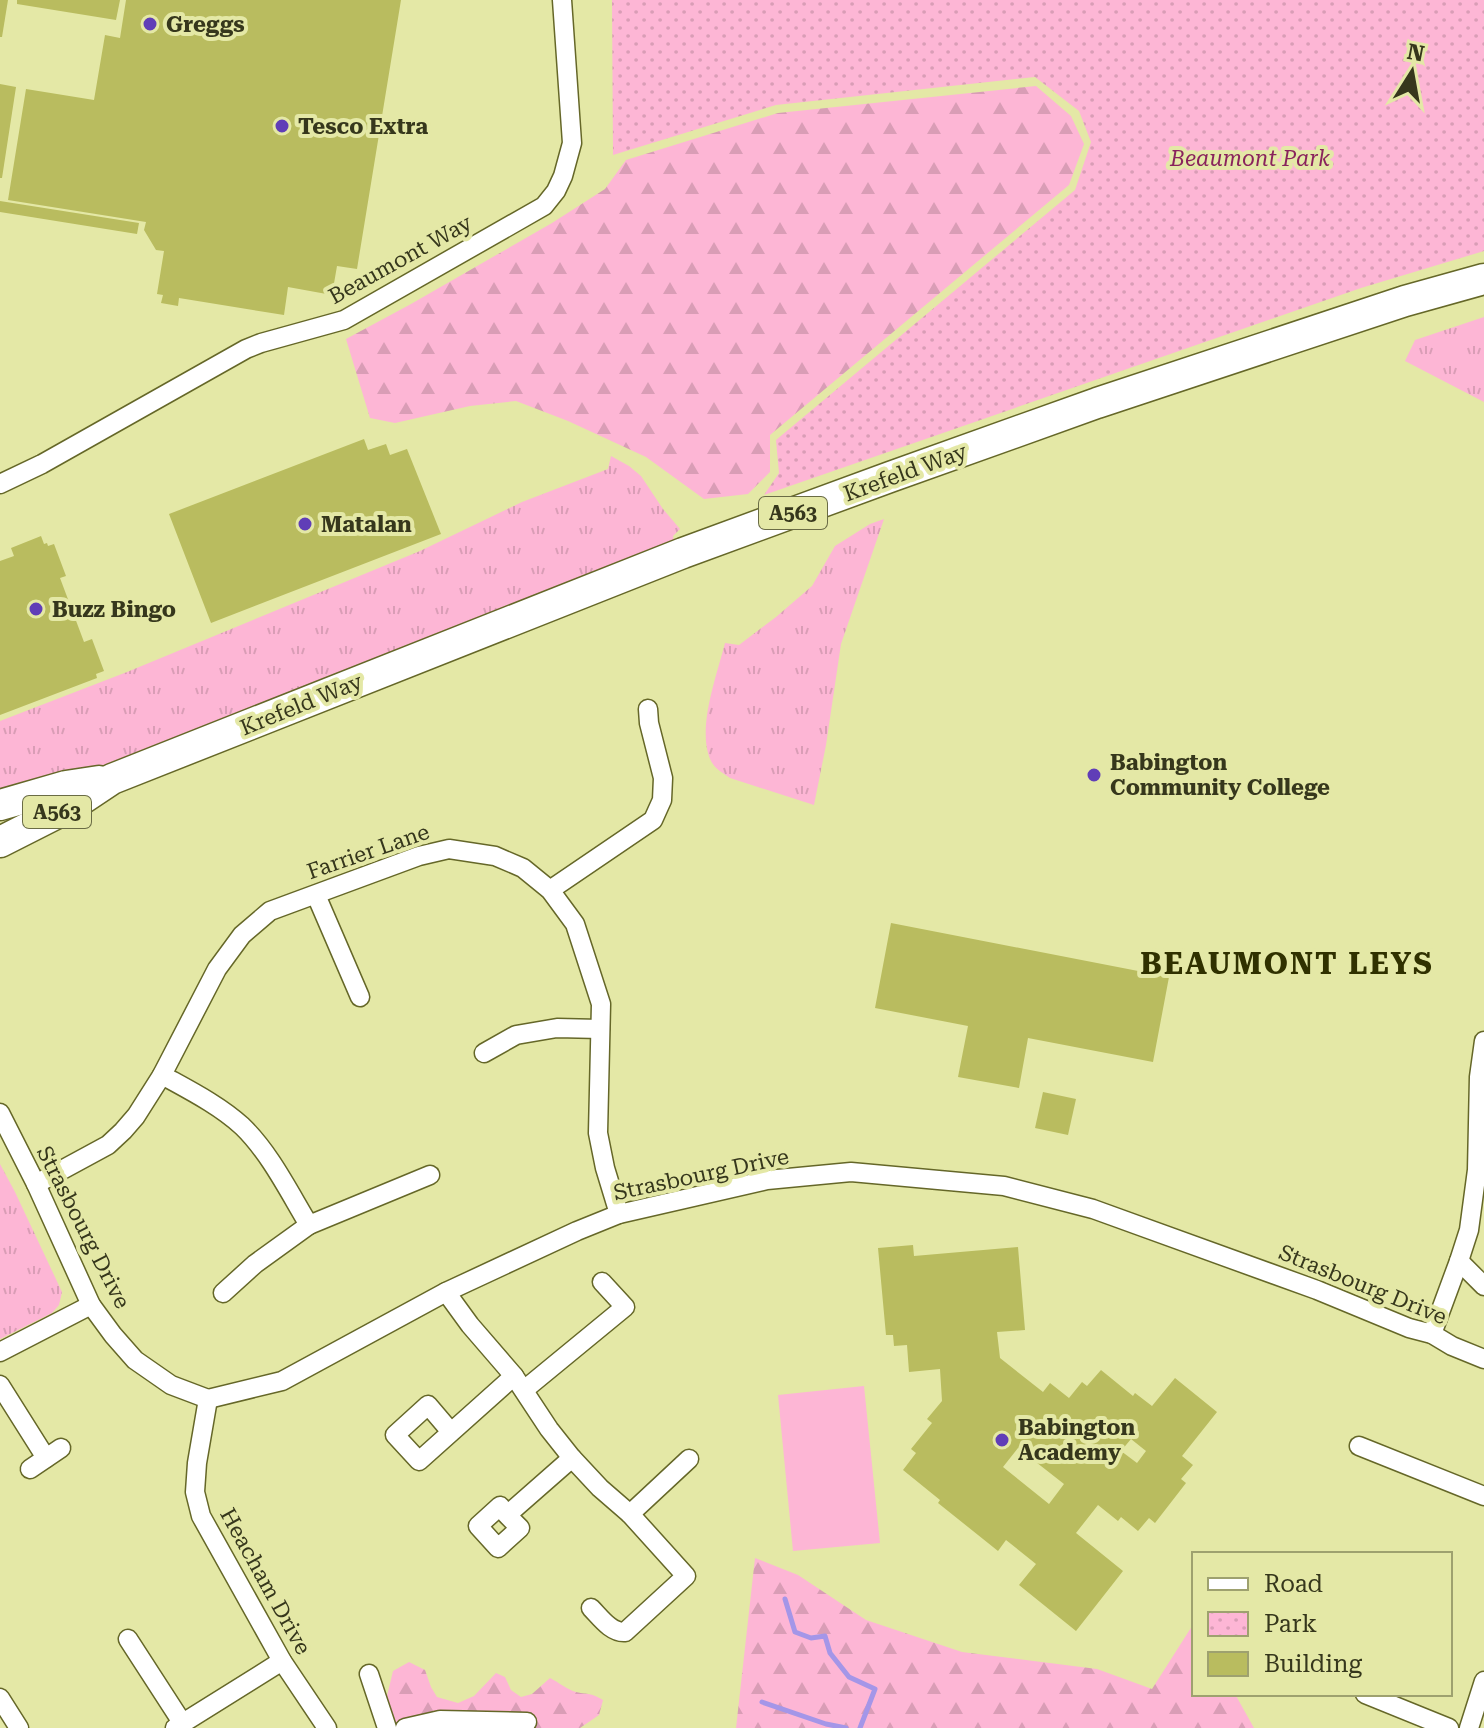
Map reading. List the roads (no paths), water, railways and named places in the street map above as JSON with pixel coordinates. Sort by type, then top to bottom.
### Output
[{"type":"highway","name":"Krefeld Way","points":[[0,842],[73,805],[112,779],[683,553],[1111,398],[1405,301],[1484,279]]},
{"type":"highway","name":"Krefeld Way","points":[[0,805],[66,786],[112,779]]},
{"type":"street","name":"Beaumont Way","points":[[0,484],[42,464],[246,349],[344,320],[544,206],[563,176],[572,143],[562,0]]},
{"type":"street","points":[[550,890],[653,820],[662,800],[663,778],[648,709]]},
{"type":"street","name":"Farrier Lane","points":[[36,1184],[108,1145],[136,1116],[162,1075],[217,969],[242,935],[270,911],[419,856],[449,849],[495,856],[523,868],[550,890],[575,924],[601,1004],[598,1133],[619,1214]]},
{"type":"street","points":[[316,895],[360,997]]},
{"type":"street","points":[[484,1053],[516,1035],[557,1028],[600,1029]]},
{"type":"street","points":[[1432,1334],[1469,1230],[1477,1170],[1479,1077],[1484,1041]]},
{"type":"street","points":[[162,1075],[240,1125],[260,1146],[309,1225]]},
{"type":"street","name":"Strasbourg Drive","points":[[0,1113],[91,1305],[135,1360],[171,1385],[208,1399],[282,1381],[446,1292],[619,1214],[767,1180],[851,1172],[1004,1186],[1093,1209],[1432,1334],[1484,1359]]},
{"type":"street","points":[[223,1293],[255,1264],[309,1225],[430,1175]]},
{"type":"street","points":[[1459,1261],[1484,1286]]},
{"type":"street","points":[[451,1432],[625,1307],[602,1282]]},
{"type":"street","points":[[446,1292],[519,1383],[572,1458],[630,1514],[686,1576],[625,1632],[613,1630],[591,1608]]},
{"type":"street","points":[[0,1352],[91,1305]]},
{"type":"street","points":[[0,1385],[54,1453],[30,1469]]},
{"type":"street","name":"Heacham Drive","points":[[208,1399],[195,1492],[201,1516],[282,1661],[327,1728]]},
{"type":"street","points":[[1359,1446],[1484,1496]]},
{"type":"street","points":[[507,1515],[572,1458]]},
{"type":"street","points":[[630,1514],[689,1459]]},
{"type":"street","points":[[128,1639],[191,1723],[282,1661]]},
{"type":"street","points":[[369,1674],[387,1728]]},
{"type":"street","points":[[1469,1728],[1484,1681]]},
{"type":"street","points":[[1370,1696],[1449,1728]]},
{"type":"street","points":[[0,1698],[19,1728]]},
{"type":"street","points":[[405,1728],[440,1720],[527,1722]]},
{"type":"waterway","points":[[785,1599],[795,1632],[811,1638],[825,1636],[830,1653],[849,1677],[875,1689],[860,1728]]},
{"type":"waterway","points":[[762,1702],[846,1728]]},
{"type":"place","name":"Greggs","points":[[150,24]]},
{"type":"place","name":"Tesco Extra","points":[[282,126]]},
{"type":"place","name":"Matalan","points":[[305,524]]},
{"type":"place","name":"Buzz Bingo","points":[[36,609]]},
{"type":"place","name":"Babington Community College","points":[[1094,775]]},
{"type":"place","name":"Babington Academy","points":[[1002,1440]]},
{"type":"district","name":"BEAUMONT LEYS","points":[[1287,964]]},
{"type":"park label","name":"Beaumont Park","points":[[1250,158]]}]
